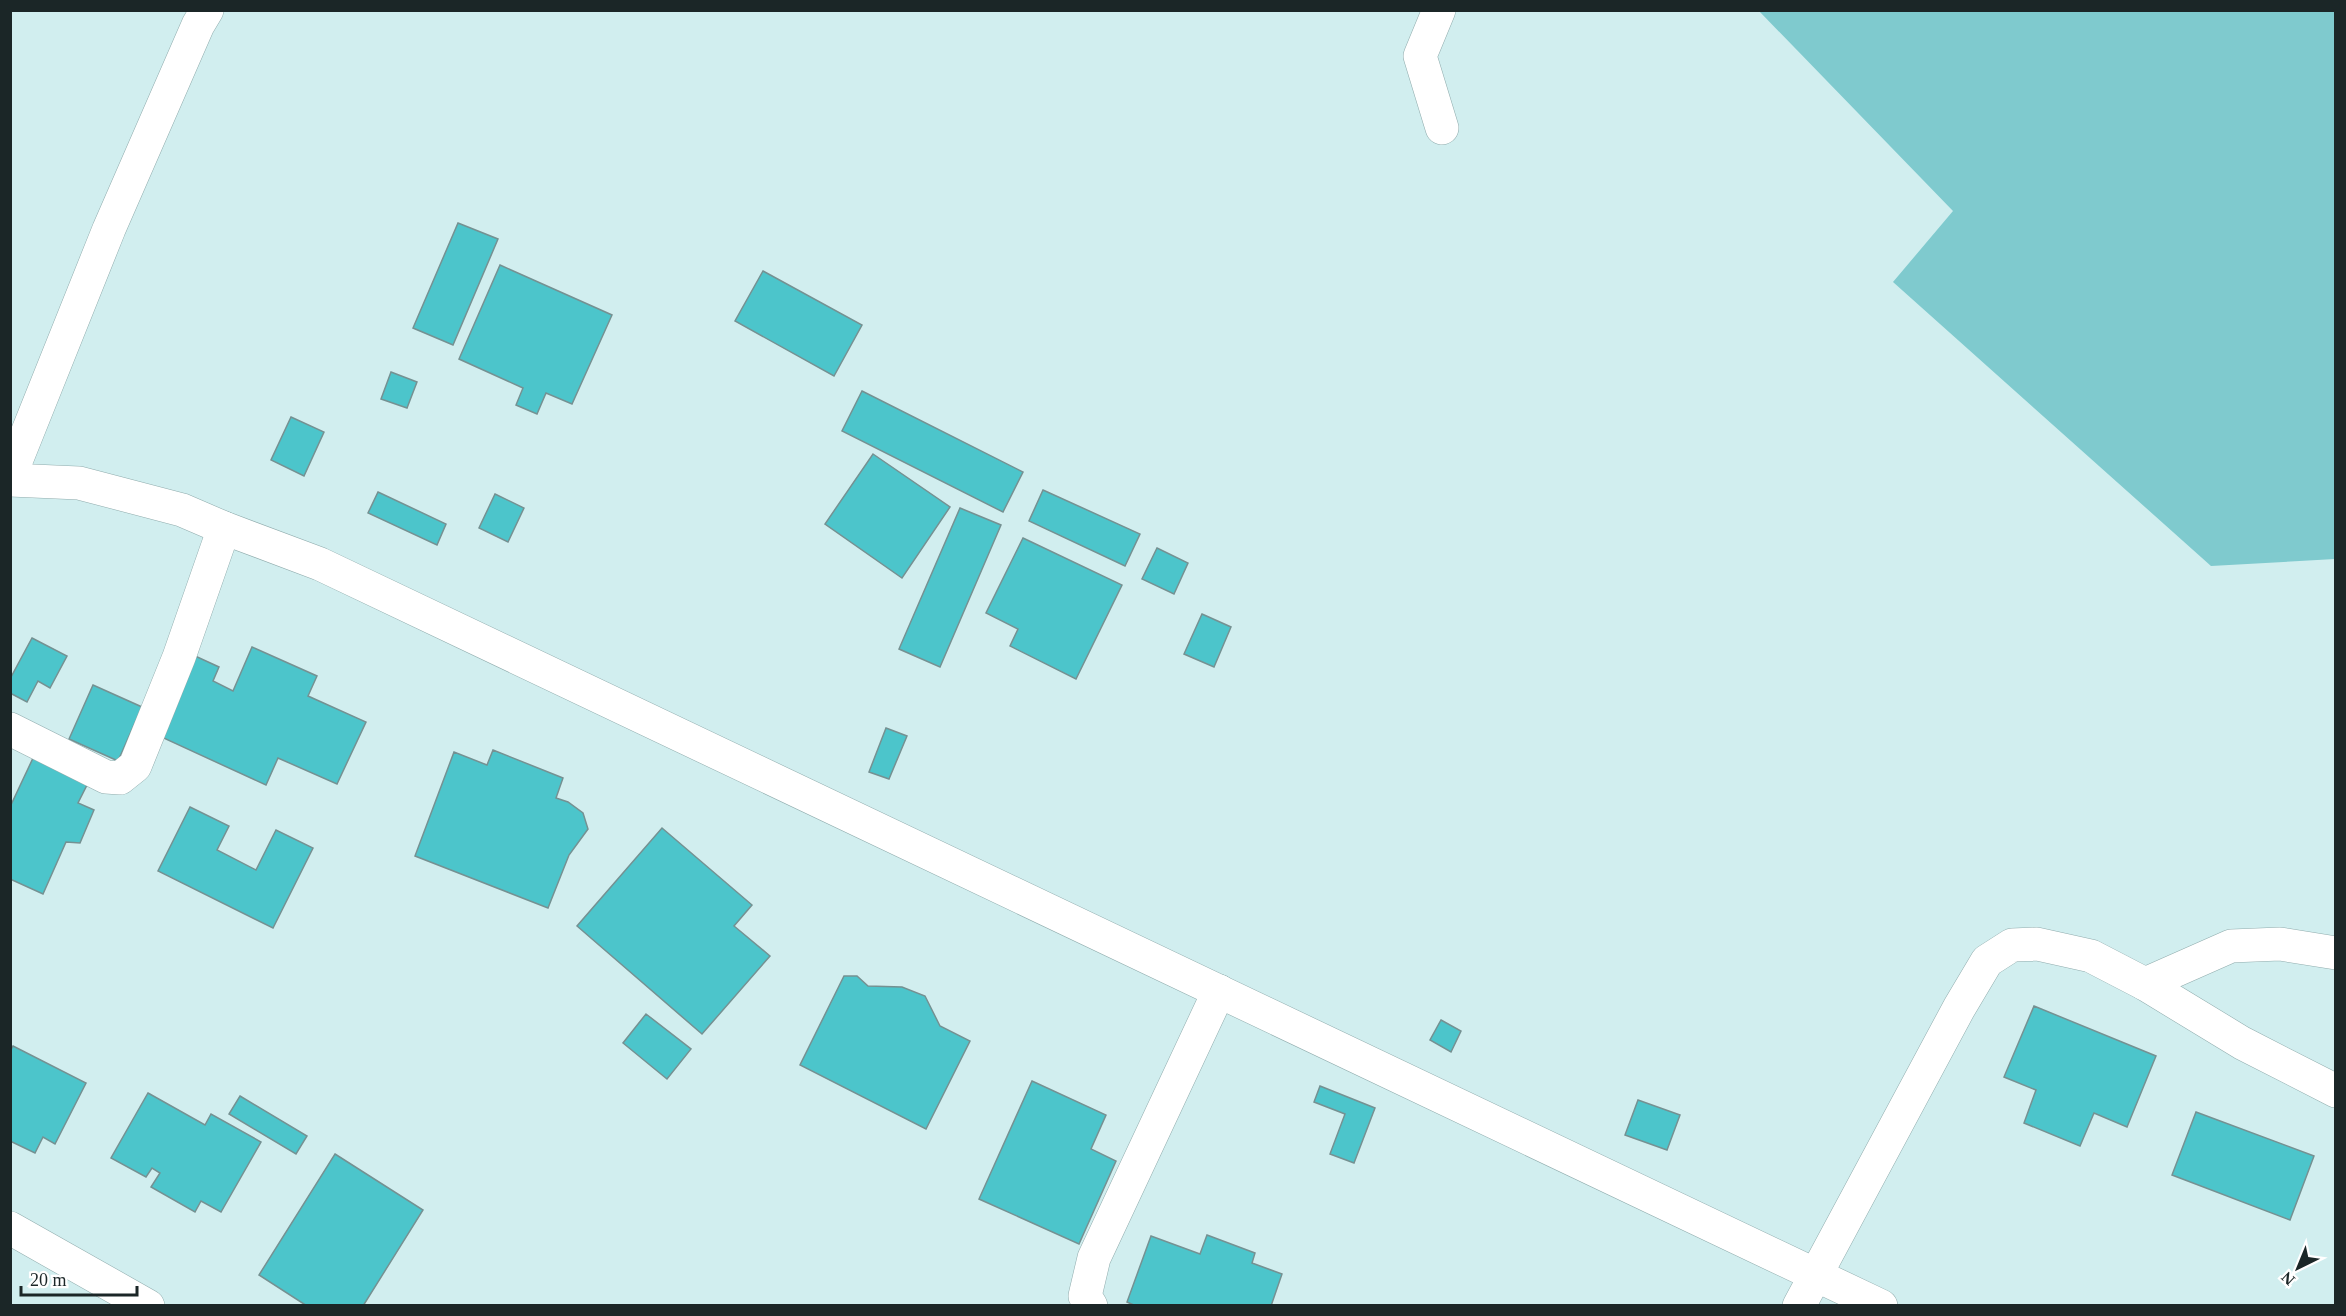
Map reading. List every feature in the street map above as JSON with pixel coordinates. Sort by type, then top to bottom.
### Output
[{"type":"street","points":[[207,10],[198,25],[109,229],[10,478],[79,483],[182,510],[320,564],[1881,1305]]},
{"type":"street","points":[[1439,10],[1420,56],[1442,128]]},
{"type":"street","points":[[10,729],[106,777],[120,777],[135,766],[179,657],[224,528]]},
{"type":"street","points":[[1799,1305],[1959,1008],[1987,961],[2012,945],[2037,944],[2091,956],[2145,984],[2242,1043],[2336,1091]]},
{"type":"street","points":[[2145,984],[2230,946],[2280,944],[2336,953]]},
{"type":"street","points":[[1091,1305],[1085,1296],[1094,1258],[1219,991]]},
{"type":"street","points":[[10,1228],[148,1305]]},
{"type":"shaded area","points":[[1759,11],[2335,11],[2335,559],[2211,566],[1893,282],[1953,211]]},
{"type":"building","points":[[458,223],[498,239],[453,345],[413,328]]},
{"type":"building","points":[[500,265],[612,315],[572,404],[546,393],[537,414],[516,405],[523,388],[459,359]]},
{"type":"building","points":[[763,271],[862,325],[834,376],[735,321]]},
{"type":"building","points":[[391,372],[417,382],[407,408],[381,399]]},
{"type":"building","points":[[862,391],[1023,472],[1003,512],[842,431]]},
{"type":"building","points":[[291,417],[324,432],[304,476],[271,460]]},
{"type":"building","points":[[873,454],[950,507],[902,578],[825,524]]},
{"type":"building","points":[[1043,490],[1140,534],[1125,566],[1029,521]]},
{"type":"building","points":[[378,492],[446,524],[437,545],[368,513]]},
{"type":"building","points":[[495,494],[524,508],[508,542],[479,528]]},
{"type":"building","points":[[960,508],[1001,525],[940,667],[899,649]]},
{"type":"building","points":[[1023,538],[1122,585],[1076,679],[1010,646],[1018,629],[986,613]]},
{"type":"building","points":[[1157,548],[1188,563],[1174,594],[1142,579]]},
{"type":"building","points":[[1202,614],[1231,627],[1214,667],[1184,654]]},
{"type":"building","points":[[32,638],[67,656],[50,688],[38,681],[27,702],[10,693],[10,679]]},
{"type":"building","points":[[252,647],[317,676],[308,696],[366,722],[337,784],[278,758],[266,785],[157,735],[193,655],[219,667],[213,681],[233,691]]},
{"type":"building","points":[[93,685],[142,707],[118,761],[69,739]]},
{"type":"building","points":[[886,728],[907,736],[889,779],[869,772]]},
{"type":"building","points":[[493,750],[563,778],[556,798],[568,802],[583,813],[588,829],[569,855],[548,908],[415,856],[454,752],[487,765]]},
{"type":"building","points":[[34,756],[89,781],[78,803],[94,810],[80,843],[66,842],[43,894],[10,879],[10,807]]},
{"type":"building","points":[[190,807],[229,826],[217,850],[256,870],[276,830],[313,848],[273,928],[158,871]]},
{"type":"building","points":[[662,828],[752,905],[734,926],[770,956],[702,1034],[577,926]]},
{"type":"building","points":[[844,976],[857,976],[868,986],[902,987],[925,996],[940,1026],[970,1041],[926,1129],[800,1065]]},
{"type":"building","points":[[2034,1006],[2156,1056],[2127,1127],[2094,1113],[2080,1146],[2024,1123],[2036,1090],[2004,1077]]},
{"type":"building","points":[[646,1014],[691,1049],[667,1079],[623,1043]]},
{"type":"building","points":[[1441,1020],[1461,1031],[1451,1052],[1430,1040]]},
{"type":"building","points":[[13,1046],[86,1083],[55,1144],[43,1137],[35,1153],[10,1141],[10,1051]]},
{"type":"building","points":[[1032,1081],[1106,1115],[1091,1149],[1116,1161],[1079,1244],[979,1199]]},
{"type":"building","points":[[1320,1086],[1375,1108],[1354,1163],[1330,1154],[1345,1114],[1314,1102]]},
{"type":"building","points":[[148,1093],[205,1125],[211,1114],[261,1142],[221,1212],[201,1201],[195,1212],[151,1187],[160,1173],[152,1168],[146,1177],[111,1158]]},
{"type":"building","points":[[240,1096],[307,1136],[296,1154],[229,1114]]},
{"type":"building","points":[[1638,1100],[1680,1115],[1667,1150],[1625,1135]]},
{"type":"building","points":[[2196,1112],[2314,1156],[2290,1220],[2172,1175]]},
{"type":"building","points":[[335,1154],[423,1210],[363,1306],[307,1306],[259,1275]]},
{"type":"building","points":[[1207,1235],[1255,1253],[1252,1263],[1282,1274],[1271,1306],[1136,1306],[1127,1302],[1151,1236],[1200,1254]]}]
